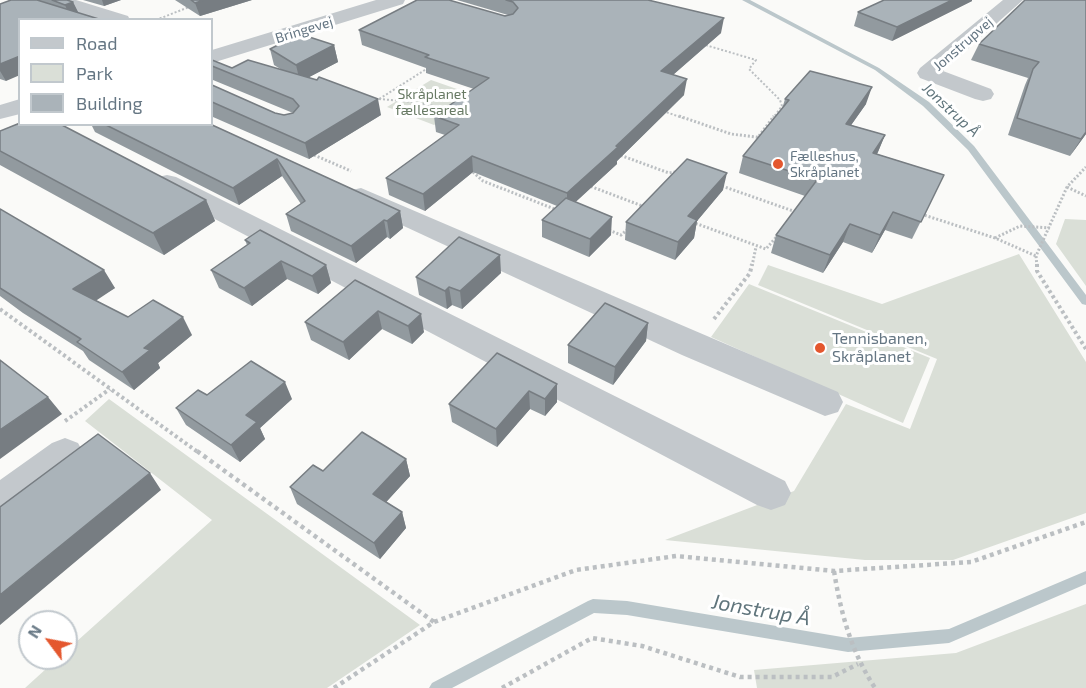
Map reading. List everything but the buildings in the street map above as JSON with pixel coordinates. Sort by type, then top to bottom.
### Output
[{"type":"street","points":[[57,0],[115,18]]},
{"type":"street","name":"Bringevej","points":[[214,54],[396,0]]},
{"type":"street","name":"Jonstrupvej","points":[[983,94],[928,74],[1014,0]]},
{"type":"street","points":[[0,112],[18,107]]},
{"type":"street","points":[[138,168],[771,493]]},
{"type":"street","points":[[346,179],[694,346],[825,402]]},
{"type":"street","points":[[0,502],[65,454]]},
{"type":"path","points":[[161,18],[190,6]]},
{"type":"path","points":[[702,44],[756,60],[749,69],[780,100],[782,106],[759,136]]},
{"type":"path","points":[[369,104],[429,68]]},
{"type":"path","points":[[378,99],[414,102],[454,110]]},
{"type":"path","points":[[655,108],[731,135],[759,136],[769,140]]},
{"type":"path","points":[[609,151],[669,173],[678,170],[689,174]]},
{"type":"path","points":[[308,152],[346,179]]},
{"type":"path","points":[[1086,167],[1067,187],[1036,256],[1037,271],[1086,349]]},
{"type":"path","points":[[465,169],[473,172],[483,181],[558,210]]},
{"type":"path","points":[[473,172],[485,170]]},
{"type":"path","points":[[585,184],[648,208],[641,215]]},
{"type":"path","points":[[722,186],[799,213]]},
{"type":"path","points":[[1067,187],[1086,196]]},
{"type":"path","points":[[917,213],[995,238],[1036,256]]},
{"type":"path","points":[[684,219],[766,249],[780,233]]},
{"type":"path","points":[[600,227],[621,235],[634,222]]},
{"type":"path","points":[[995,238],[1020,226],[1050,228]]},
{"type":"path","points":[[694,346],[750,273],[757,246]]},
{"type":"path","points":[[0,309],[434,622]]},
{"type":"path","points":[[65,454],[65,420],[110,389]]},
{"type":"path","points":[[334,688],[434,622],[576,570],[676,556],[834,571],[971,562],[1086,522]]},
{"type":"path","points":[[834,571],[842,621],[858,664],[875,688]]},
{"type":"path","points":[[502,688],[592,638],[642,646],[740,677],[832,677],[858,664]]},
{"type":"green space","name":"Skråplanet fællesareal","points":[[431,80],[477,96],[434,125],[387,107]]},
{"type":"green space","points":[[1065,219],[1086,220],[1086,286],[1056,244]]},
{"type":"green space","points":[[1019,254],[1086,362],[1086,513],[953,560],[865,560],[665,540],[794,491],[846,404],[910,429],[937,359],[758,285],[768,265],[882,304]]},
{"type":"green space","name":"Tennisbanen, Skråplanet","points":[[749,284],[930,358],[903,423],[711,337]]},
{"type":"green space","points":[[109,399],[420,625],[327,688],[25,688],[45,670],[78,670],[78,640],[212,520],[85,421]]},
{"type":"green space","points":[[1086,604],[1086,688],[757,688],[754,670],[956,653]]},
{"type":"waterway","name":"Jonstrup Å","points":[[745,0],[877,69],[926,104],[971,148],[1086,302]]},
{"type":"waterway","name":"Jonstrup Å","points":[[437,688],[593,606],[627,608],[848,645],[949,636],[1086,577]]},
{"type":"place","name":"Fælleshus, Skråplanet","points":[[778,164]]},
{"type":"place","name":"Tennisbanen, Skråplanet","points":[[820,348]]}]
